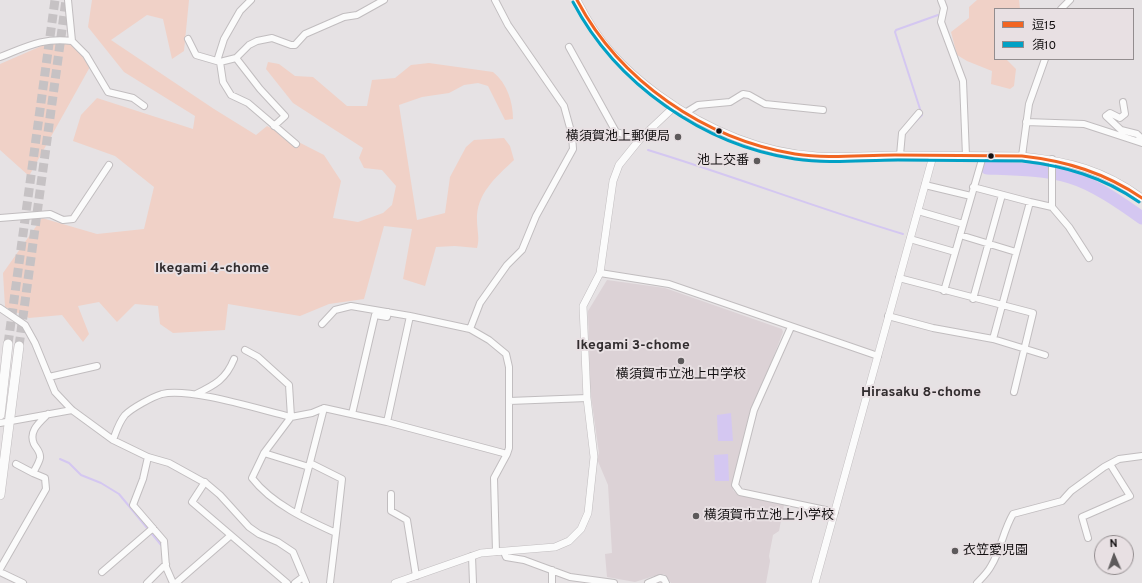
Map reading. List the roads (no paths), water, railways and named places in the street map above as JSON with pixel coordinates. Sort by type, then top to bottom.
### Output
[{"type":"main road","points":[[0,415],[8,344]]},
{"type":"main road","points":[[0,495],[19,346]]},
{"type":"street","points":[[68,0],[72,41]]},
{"type":"street","points":[[251,0],[240,11],[224,39],[219,61],[223,82],[227,91],[236,98],[248,103],[296,144]]},
{"type":"street","points":[[188,39],[196,55],[219,61],[236,58],[249,45],[257,41],[272,38],[295,45],[305,34],[344,17],[357,15],[384,0]]},
{"type":"street","points":[[470,329],[480,303],[507,265],[522,250],[536,216],[573,149],[572,135],[564,106],[508,25],[495,0]]},
{"type":"street","points":[[577,0],[590,25],[612,55],[639,80],[685,113],[728,135],[775,150],[816,156],[1022,156],[1052,159],[1079,165],[1104,175],[1142,198]]},
{"type":"street","points":[[941,0],[944,8],[941,22],[963,81],[966,156]]},
{"type":"street","points":[[1062,8],[1070,0]]},
{"type":"street","points":[[0,57],[44,41],[54,39],[72,41],[77,43],[86,55],[108,92],[133,98],[144,106]]},
{"type":"street","points":[[569,47],[616,132]]},
{"type":"street","points":[[236,58],[260,89],[285,116],[274,126]]},
{"type":"street","points":[[1022,156],[1029,104],[1045,60]]},
{"type":"street","points":[[685,113],[698,105],[730,102],[743,94],[749,95],[765,104],[823,110]]},
{"type":"street","points":[[1122,102],[1125,114],[1120,118],[1110,113],[1106,116],[1121,130],[1137,134],[1142,138]]},
{"type":"street","points":[[395,583],[472,556],[555,547],[569,541],[581,529],[588,513],[594,457],[586,398],[582,314],[586,300],[600,273],[613,181],[620,165],[640,139],[675,106]]},
{"type":"street","points":[[900,155],[902,133],[919,113]]},
{"type":"street","points":[[1026,122],[1084,124],[1142,143]]},
{"type":"street","points":[[572,135],[586,137],[616,132],[640,139]]},
{"type":"street","points":[[815,583],[898,278],[933,156]]},
{"type":"street","points":[[944,291],[983,156]]},
{"type":"street","points":[[1052,159],[1052,207]]},
{"type":"street","points":[[0,218],[50,214],[63,220],[73,219],[109,165]]},
{"type":"street","points":[[925,185],[971,196]]},
{"type":"street","points":[[973,187],[1052,207],[1069,227],[1089,258]]},
{"type":"street","points":[[973,298],[1002,195]]},
{"type":"street","points":[[993,339],[1030,202]]},
{"type":"street","points":[[918,211],[963,224]]},
{"type":"street","points":[[960,235],[1016,252]]},
{"type":"street","points":[[910,239],[956,252]]},
{"type":"street","points":[[600,273],[668,284],[878,356]]},
{"type":"street","points":[[898,278],[1033,313],[1014,392]]},
{"type":"street","points":[[322,324],[335,310],[350,306],[388,312],[470,329],[489,340],[506,354],[509,367],[507,454],[494,478],[500,552],[506,557],[524,560],[570,577],[614,583]]},
{"type":"street","points":[[0,308],[25,326],[55,392],[72,410],[113,440],[148,457],[169,463],[205,482],[220,495],[249,527],[259,534],[278,542],[293,552],[305,580],[296,583]]},
{"type":"street","points":[[352,414],[375,315],[387,317],[388,312]]},
{"type":"street","points":[[387,422],[410,316]]},
{"type":"street","points":[[888,316],[933,328],[993,339],[1045,355]]},
{"type":"street","points":[[791,327],[754,410],[735,485],[740,492],[834,512]]},
{"type":"street","points":[[245,350],[258,357],[289,386],[291,418],[264,453],[252,478],[262,490],[297,513],[336,533]]},
{"type":"street","points":[[196,394],[211,387],[228,373],[234,359]]},
{"type":"street","points":[[49,377],[97,366]]},
{"type":"street","points":[[113,440],[125,416],[148,401],[162,394],[170,393],[196,394],[291,418],[312,413],[324,408],[387,422],[507,454]]},
{"type":"street","points":[[509,401],[586,398]]},
{"type":"street","points":[[297,513],[324,408]]},
{"type":"street","points":[[0,423],[72,410]]},
{"type":"street","points":[[33,473],[40,458],[38,450],[33,443],[35,427],[48,414]]},
{"type":"street","points":[[264,453],[310,465],[342,479],[330,583]]},
{"type":"street","points":[[977,583],[991,567],[1002,543],[1006,527],[1012,514],[1062,501],[1071,491],[1110,464],[1128,456],[1142,456]]},
{"type":"street","points":[[148,457],[143,479],[133,505],[164,541],[166,564],[175,583],[230,536]]},
{"type":"street","points":[[16,464],[45,478],[46,489],[0,571],[23,583]]},
{"type":"street","points":[[1088,538],[1082,517],[1130,496],[1110,464]]},
{"type":"street","points":[[205,482],[192,502],[230,536],[287,583]]},
{"type":"street","points":[[391,494],[391,511],[407,520],[416,576]]},
{"type":"street","points":[[102,572],[153,528]]},
{"type":"street","points":[[472,556],[473,583]]},
{"type":"street","points":[[147,583],[166,564]]},
{"type":"street","points":[[552,570],[552,583]]},
{"type":"street","points":[[648,583],[660,578],[664,578],[666,583]]},
{"type":"waterway","points":[[915,122],[922,115],[895,32],[896,30],[938,15]]},
{"type":"waterway","points":[[648,150],[903,234]]},
{"type":"waterway","points":[[987,168],[1039,171],[1070,177],[1098,189],[1142,218]]},
{"type":"waterway","points":[[60,459],[69,463],[81,475],[101,483],[119,494],[162,546]]},
{"type":"tunnel","points":[[8,344],[55,0]]},
{"type":"tunnel","points":[[19,346],[66,0]]},
{"type":"place","name":"横須賀池上郵便局","points":[[678,137]]},
{"type":"place","name":"池上交番","points":[[757,161]]},
{"type":"place","name":"横須賀市立池上中学校","points":[[681,361]]},
{"type":"place","name":"横須賀市立池上小学校","points":[[696,516]]},
{"type":"place","name":"衣笠愛児園","points":[[955,551]]},
{"type":"district","name":"Ikegami 4-chome","points":[[212,269]]},
{"type":"district","name":"Ikegami 3-chome","points":[[633,346]]},
{"type":"district","name":"Hirasaku 8-chome","points":[[921,393]]}]
